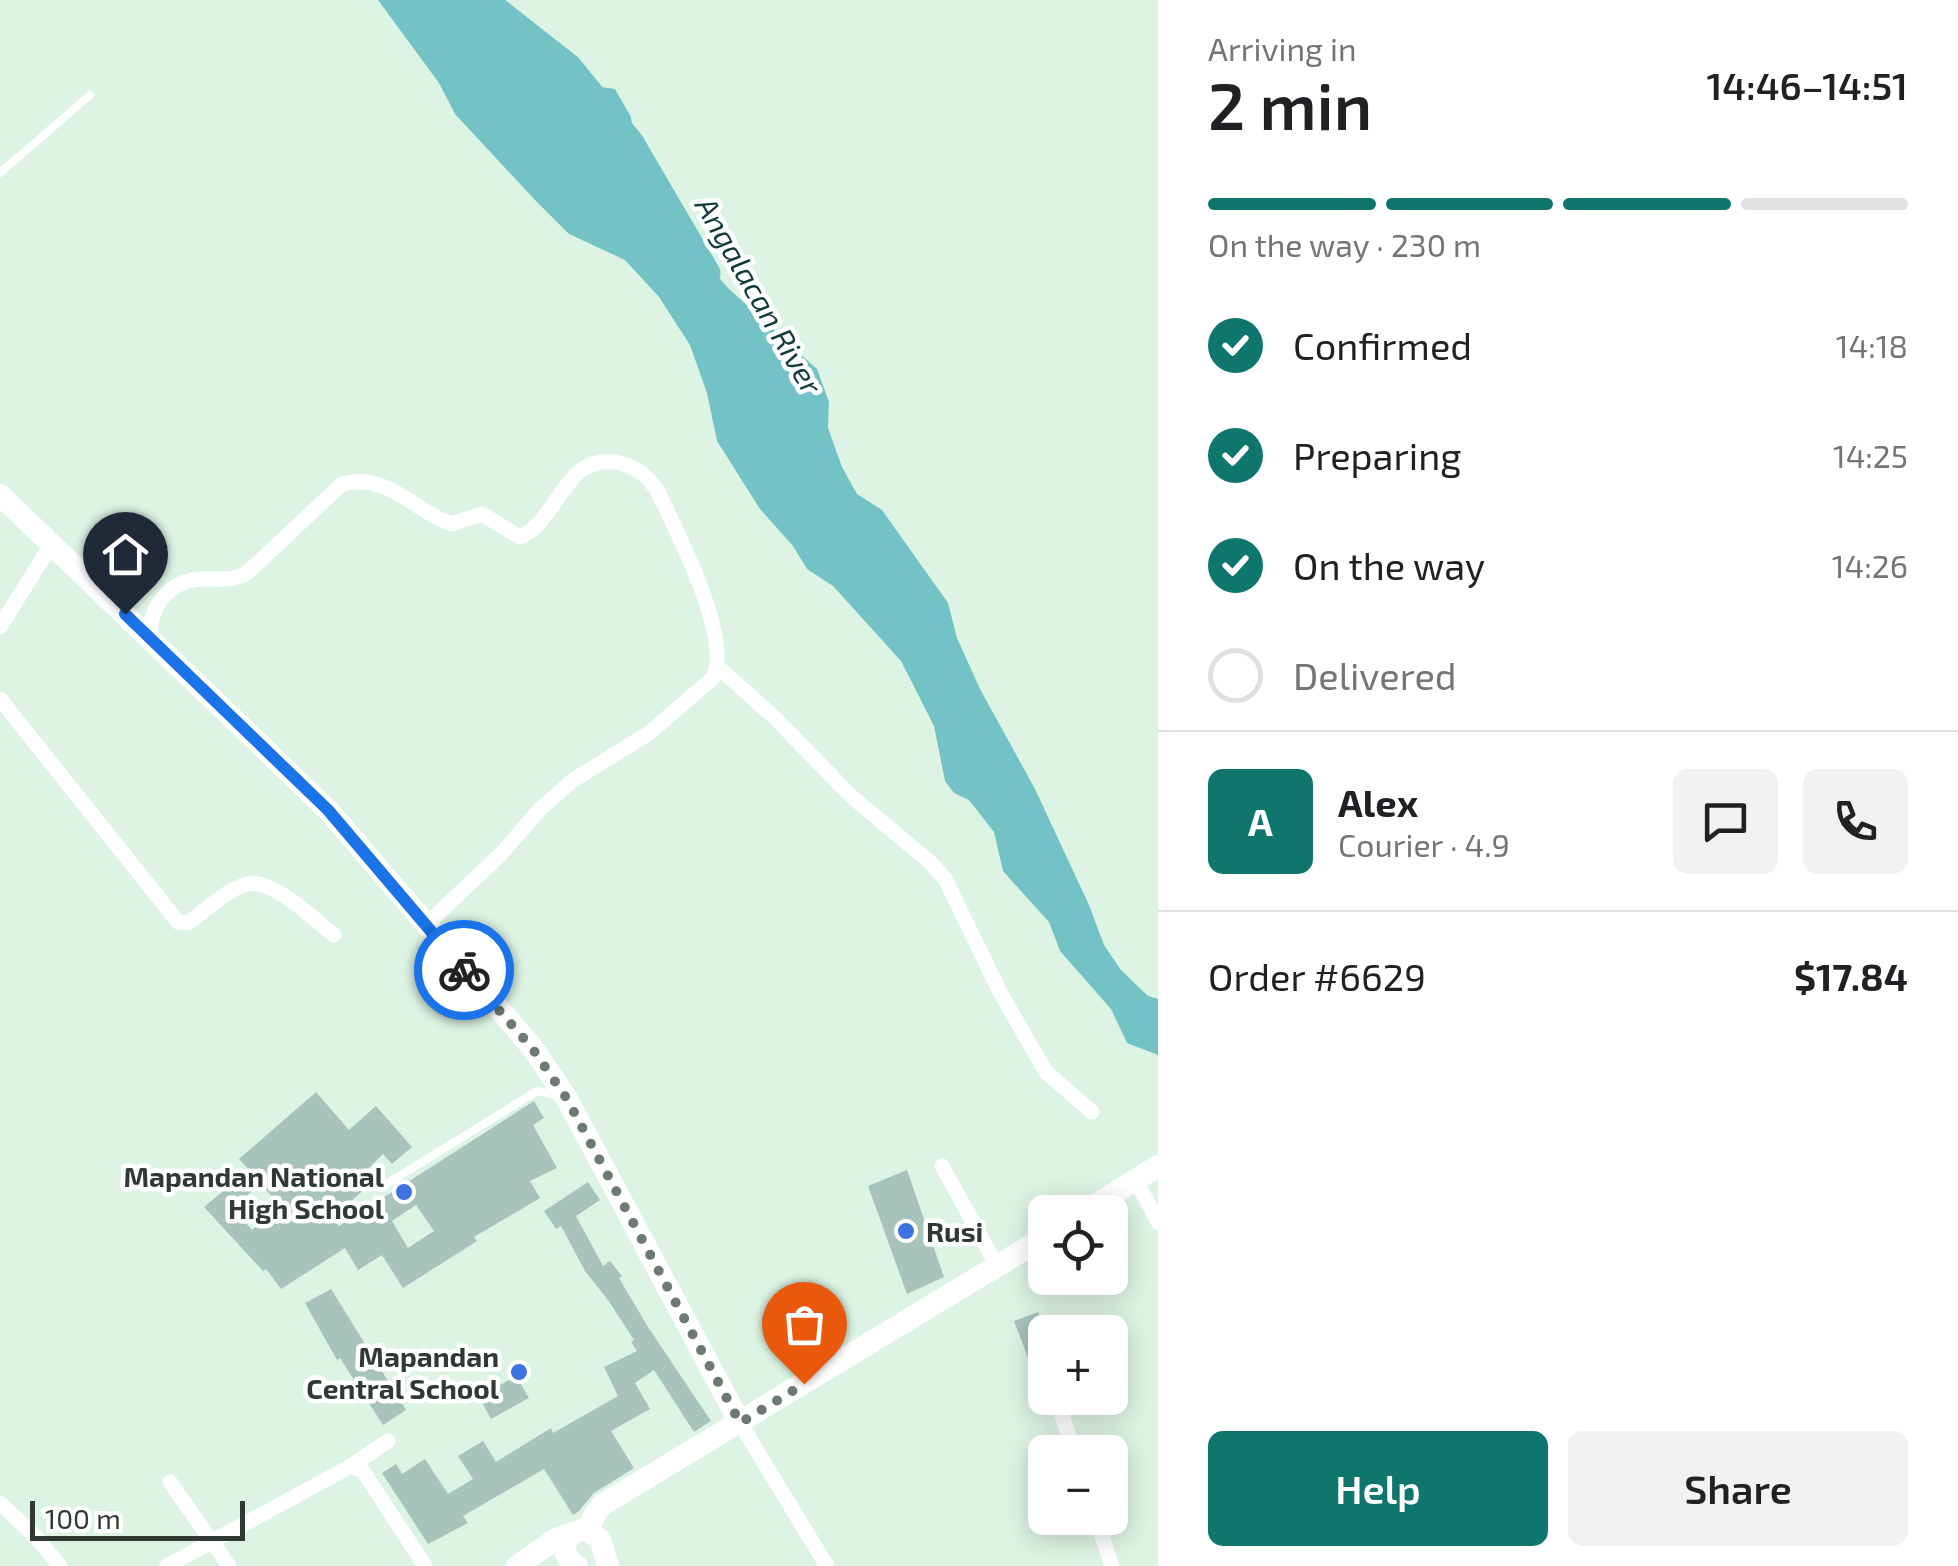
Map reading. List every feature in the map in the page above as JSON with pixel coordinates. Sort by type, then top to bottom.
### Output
[{"type":"street","points":[[150,638],[152,610],[172,589],[201,579],[229,580],[247,574],[342,484],[355,480],[381,484],[451,524],[474,516],[489,516],[520,537],[545,515],[581,468],[593,462],[627,464],[647,476],[703,592],[718,641],[718,667],[713,678],[648,734],[573,780],[426,925]]},
{"type":"street","points":[[0,496],[328,810],[532,1048],[567,1099],[740,1423],[826,1566]]},
{"type":"street","points":[[0,627],[51,545]]},
{"type":"street","points":[[718,667],[774,716],[850,796],[931,862],[945,880],[1001,994],[1046,1072],[1092,1112]]},
{"type":"street","points":[[0,699],[178,922],[188,923],[243,885],[257,883],[275,890],[334,934]]},
{"type":"street","points":[[942,1166],[997,1266]]},
{"type":"street","points":[[1113,1195],[1158,1166]]},
{"type":"street","points":[[1136,1181],[1158,1222]]},
{"type":"street","points":[[577,1566],[570,1561],[565,1547],[602,1505],[1028,1247]]},
{"type":"street","points":[[167,1566],[351,1466],[388,1441]]},
{"type":"street","points":[[351,1466],[363,1471],[425,1566]]},
{"type":"street","points":[[170,1482],[229,1566]]},
{"type":"street","points":[[0,1503],[60,1566]]},
{"type":"street","points":[[517,1566],[540,1548],[582,1531],[600,1539],[600,1562]]},
{"type":"street","points":[[1102,1535],[1112,1566]]},
{"type":"lane","points":[[0,173],[90,95]]},
{"type":"lane","points":[[380,1188],[537,1090],[567,1099]]},
{"type":"water","points":[[378,0],[493,0],[514,35],[572,83],[615,89],[631,117],[635,155],[663,191],[674,226],[728,288],[817,369],[829,402],[828,428],[842,467],[857,494],[882,510],[948,603],[957,638],[980,689],[1035,789],[1104,945],[1121,970],[1148,996],[1158,999],[1158,1055],[1127,1043],[1111,1009],[1060,951],[1049,922],[1003,871],[994,832],[969,800],[954,793],[945,781],[934,726],[901,661],[833,586],[807,569],[793,546],[760,509],[717,441],[707,393],[690,345],[659,297],[625,260],[569,234],[535,200],[455,114],[439,83]]},
{"type":"building","points":[[316,1092],[349,1130],[376,1106],[412,1147],[392,1164],[383,1154],[359,1178],[367,1187],[332,1218],[339,1226],[534,1101],[544,1118],[533,1125],[557,1168],[530,1181],[540,1198],[474,1237],[477,1241],[403,1288],[382,1255],[358,1270],[345,1248],[281,1289],[204,1207],[249,1170],[239,1159]],"holes":[[[261,1184],[275,1200],[268,1206],[273,1211],[252,1230],[232,1207]],[[416,1205],[434,1231],[408,1248],[392,1221]]]},
{"type":"building","name":"Rusi","points":[[907,1170],[944,1277],[907,1294],[868,1186]]},
{"type":"building","points":[[588,1182],[600,1200],[576,1216],[603,1266],[610,1261],[622,1276],[619,1278],[648,1327],[711,1421],[694,1432],[654,1370],[635,1383],[650,1409],[611,1431],[634,1468],[594,1493],[579,1511],[573,1515],[544,1469],[463,1516],[468,1523],[428,1544],[382,1473],[396,1464],[402,1474],[425,1459],[448,1494],[473,1479],[458,1456],[483,1441],[496,1462],[551,1428],[553,1433],[618,1396],[604,1367],[637,1351],[631,1342],[634,1340],[585,1271],[561,1226],[556,1229],[544,1211]]},
{"type":"building","points":[[331,1289],[406,1410],[383,1425],[340,1358],[337,1360],[305,1303]]},
{"type":"building","points":[[1028,1316],[1028,1357],[1014,1321]]},
{"type":"building","points":[[516,1376],[529,1398],[491,1419],[479,1397]]},
{"type":"waterway","name":"Angalacan River","points":[[485,0],[569,66],[632,143],[708,273]]},
{"type":"way so far","points":[[464,970],[532,1048],[567,1099],[740,1423],[804,1384]]},
{"type":"place","name":"Mapandan National High School","points":[[404,1192]]},
{"type":"place","name":"Rusi","points":[[906,1231]]},
{"type":"place","name":"Mapandan Central School","points":[[519,1372]]},
{"type":"route","points":[[125,614],[328,810],[464,970]]}]
